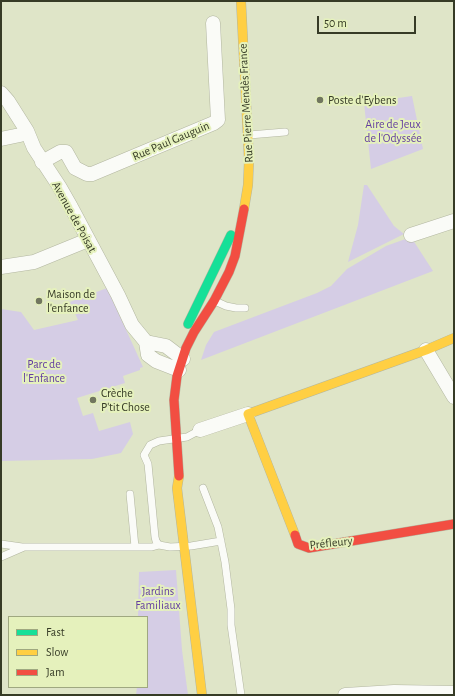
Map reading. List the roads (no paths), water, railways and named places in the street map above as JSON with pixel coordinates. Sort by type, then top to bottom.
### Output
[{"type":"main road","name":"Rue Pierre Mendès France","points":[[177,359],[214,301],[233,263],[242,224],[248,174],[248,136],[241,1]]},
{"type":"main road","name":"Rue Pierre Mendès France","points":[[182,334],[228,243],[244,205]]},
{"type":"main road","points":[[248,414],[426,350],[454,338]]},
{"type":"main road","points":[[166,412],[177,359]]},
{"type":"main road","points":[[177,359],[174,400],[179,476],[177,488],[202,695]]},
{"type":"main road","name":"Préfleury","points":[[248,414],[298,544],[310,548],[454,524]]},
{"type":"main road","points":[[169,462],[171,477],[177,488]]},
{"type":"street","name":"Rue Paul Gauguin","points":[[42,162],[60,152],[66,152],[75,168],[87,174],[92,174],[214,124],[218,120],[214,23]]},
{"type":"street","name":"Avenue de Poisat","points":[[1,93],[8,101],[27,131],[42,162],[59,186],[118,295],[132,325],[146,342],[166,346],[177,359]]},
{"type":"street","points":[[1,139],[20,135],[27,131]]},
{"type":"street","points":[[411,235],[454,221]]},
{"type":"street","points":[[1,266],[34,262],[88,240]]},
{"type":"street","points":[[426,350],[454,398]]},
{"type":"street","points":[[200,430],[248,414]]},
{"type":"street","points":[[345,695],[394,692],[454,693]]},
{"type":"lane","points":[[248,136],[285,132]]},
{"type":"lane","points":[[228,243],[224,263],[210,297],[214,301],[226,306],[245,308]]},
{"type":"lane","points":[[159,545],[155,537],[148,464],[144,455],[150,445],[159,441],[187,437],[200,430]]},
{"type":"lane","points":[[204,488],[218,527],[221,541],[241,695]]},
{"type":"lane","points":[[130,494],[135,547]]},
{"type":"lane","points":[[1,544],[24,547],[152,547],[159,545],[170,547],[184,545],[191,546],[221,541]]},
{"type":"lane","points":[[1,557],[24,547]]},
{"type":"place","name":"Poste d'Eybens","points":[[320,100]]},
{"type":"place","name":"Maison de l'enfance","points":[[39,301]]},
{"type":"place","name":"Crèche P'tit Chose","points":[[93,400]]},
{"type":"park label","name":"Aire de Jeux de l'Odyssée","points":[[393,131]]},
{"type":"park label","name":"Parc de l'Enfance","points":[[44,371]]},
{"type":"park label","name":"Jardins Familiaux","points":[[158,598]]}]
